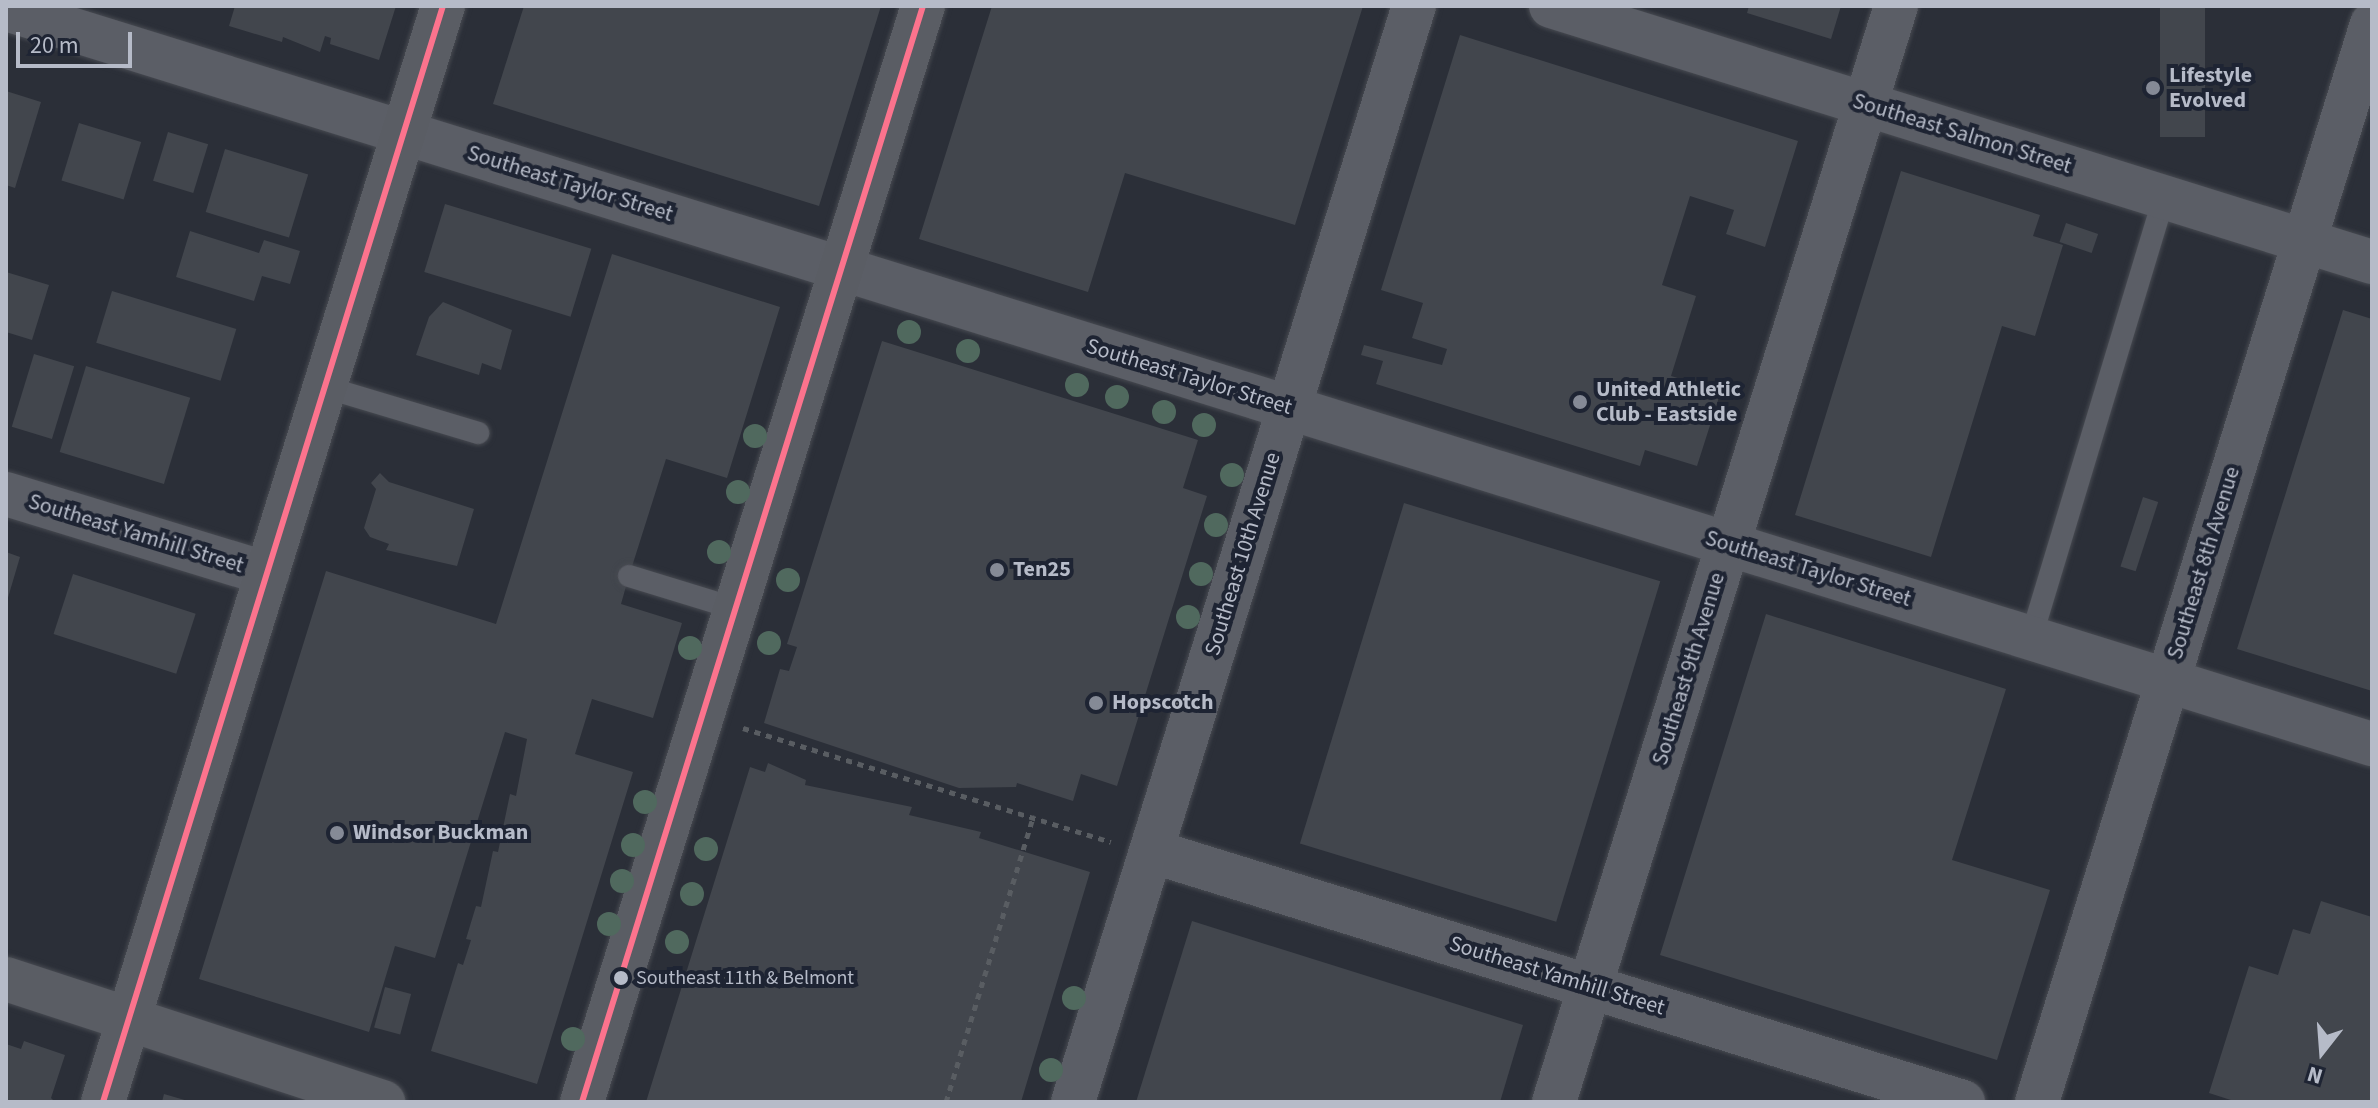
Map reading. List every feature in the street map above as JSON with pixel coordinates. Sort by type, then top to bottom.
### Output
[{"type":"main road","points":[[103,1102],[443,6]]},
{"type":"main road","points":[[582,1102],[923,6]]},
{"type":"main road","points":[[6,979],[127,1022],[383,1102]]},
{"type":"street","name":"Southeast 10th Avenue","points":[[1073,1102],[1414,6]]},
{"type":"street","name":"Southeast Salmon Street","points":[[1551,6],[2372,262]]},
{"type":"street","name":"Southeast 9th Avenue","points":[[1554,1102],[1896,6]]},
{"type":"street","name":"Southeast Taylor Street","points":[[6,9],[2372,744]]},
{"type":"street","name":"Southeast 8th Avenue","points":[[2037,1102],[2372,24]]},
{"type":"street","name":"Southeast Yamhill Street","points":[[6,494],[267,574]]},
{"type":"street","name":"Southeast Yamhill Street","points":[[1151,851],[1963,1102]]},
{"type":"lane","points":[[2031,638],[2164,197]]},
{"type":"lane","points":[[325,387],[478,433]]},
{"type":"lane","points":[[629,576],[737,609]]},
{"type":"path","points":[[737,726],[1034,815],[1102,839]]},
{"type":"path","points":[[946,1102],[1034,815]]},
{"type":"building","points":[[235,6],[396,6],[379,60],[330,44],[331,38],[325,36],[320,52],[283,37],[282,42],[229,26]]},
{"type":"building","points":[[524,6],[881,6],[819,206],[493,104]]},
{"type":"building","points":[[992,6],[1363,6],[1295,225],[1125,173],[1088,292],[919,239]]},
{"type":"building","points":[[1749,6],[1841,6],[1831,39],[1747,13]]},
{"type":"building","points":[[2160,6],[2205,6],[2205,137],[2160,137]]},
{"type":"building","points":[[1460,35],[1798,141],[1765,247],[1726,234],[1734,210],[1690,196],[1662,285],[1696,296],[1671,376],[1721,391],[1697,466],[1645,450],[1640,466],[1376,384],[1383,361],[1361,355],[1364,345],[1442,365],[1447,349],[1412,338],[1423,303],[1381,290]]},
{"type":"building","points":[[6,91],[41,102],[15,188],[6,185]]},
{"type":"building","points":[[79,123],[141,142],[124,199],[61,180]]},
{"type":"building","points":[[168,132],[208,144],[193,193],[153,181]]},
{"type":"building","points":[[225,149],[308,174],[289,238],[206,212]]},
{"type":"building","points":[[1901,171],[2040,215],[2033,236],[2063,245],[2035,336],[2002,326],[1931,557],[1795,515]]},
{"type":"building","points":[[445,204],[591,249],[571,317],[424,272]]},
{"type":"building","points":[[2066,223],[2098,234],[2092,253],[2059,242]]},
{"type":"building","points":[[190,231],[259,253],[264,240],[300,251],[290,284],[262,276],[254,301],[176,277]]},
{"type":"building","points":[[612,254],[780,307],[727,478],[666,459],[629,576],[621,604],[682,623],[653,718],[592,699],[575,754],[633,772],[537,1084],[431,1051],[458,963],[463,965],[471,940],[466,939],[476,906],[481,907],[493,851],[498,852],[510,794],[516,796],[527,739],[505,732],[435,958],[395,946],[369,1032],[199,979],[326,571],[496,624]]},
{"type":"building","points":[[6,272],[49,285],[32,340],[6,332]]},
{"type":"building","points":[[112,291],[236,329],[221,381],[96,343]]},
{"type":"building","points":[[443,302],[512,330],[501,370],[482,363],[479,375],[416,355],[429,317]]},
{"type":"building","points":[[2343,310],[2372,319],[2372,691],[2237,649]]},
{"type":"building","name":"Ten25","points":[[882,341],[1198,440],[1183,488],[1207,496],[1117,786],[1081,774],[1073,801],[1017,783],[1016,787],[959,788],[764,723],[780,669],[789,671],[797,647],[787,644]]},
{"type":"building","points":[[34,354],[74,366],[52,439],[12,427]]},
{"type":"building","points":[[86,366],[190,398],[164,484],[60,452]]},
{"type":"building","points":[[380,473],[389,482],[474,509],[457,566],[386,550],[389,544],[370,537],[364,528],[376,489],[371,483]]},
{"type":"building","points":[[2143,497],[2158,502],[2136,571],[2120,566]]},
{"type":"building","points":[[1404,503],[1660,581],[1556,922],[1300,843]]},
{"type":"building","points":[[6,552],[20,557],[7,601],[6,601]]},
{"type":"building","points":[[73,574],[196,614],[176,674],[54,634]]},
{"type":"building","points":[[1766,614],[2006,689],[1952,860],[2050,890],[1997,1060],[1660,955]]},
{"type":"building","points":[[768,763],[806,780],[805,785],[912,807],[909,815],[981,832],[979,838],[1090,872],[1021,1102],[646,1102],[750,767],[765,772]]},
{"type":"building","points":[[2321,901],[2372,917],[2372,1102],[2237,1102],[2209,1093],[2249,966],[2278,975],[2293,929],[2310,934]]},
{"type":"building","points":[[1192,921],[1523,1025],[1500,1102],[1136,1102]]},
{"type":"building","points":[[385,987],[411,994],[400,1035],[374,1028]]},
{"type":"building","points":[[24,1041],[65,1055],[51,1098],[55,1102],[6,1102],[6,1044],[21,1049]]},
{"type":"building","points":[[164,1094],[188,1101],[188,1102],[162,1102]]},
{"type":"transit line","points":[[103,1102],[443,6]]},
{"type":"transit line","points":[[582,1102],[923,6]]},
{"type":"place","name":"Lifestyle Evolved","points":[[2153,88]]},
{"type":"place","name":"United Athletic Club - Eastside","points":[[1580,402]]},
{"type":"place","name":"Ten25","points":[[997,570]]},
{"type":"place","name":"Hopscotch","points":[[1096,703]]},
{"type":"place","name":"Windsor Buckman","points":[[337,833]]},
{"type":"place","name":"Southeast 11th & Belmont","points":[[621,978]]}]
